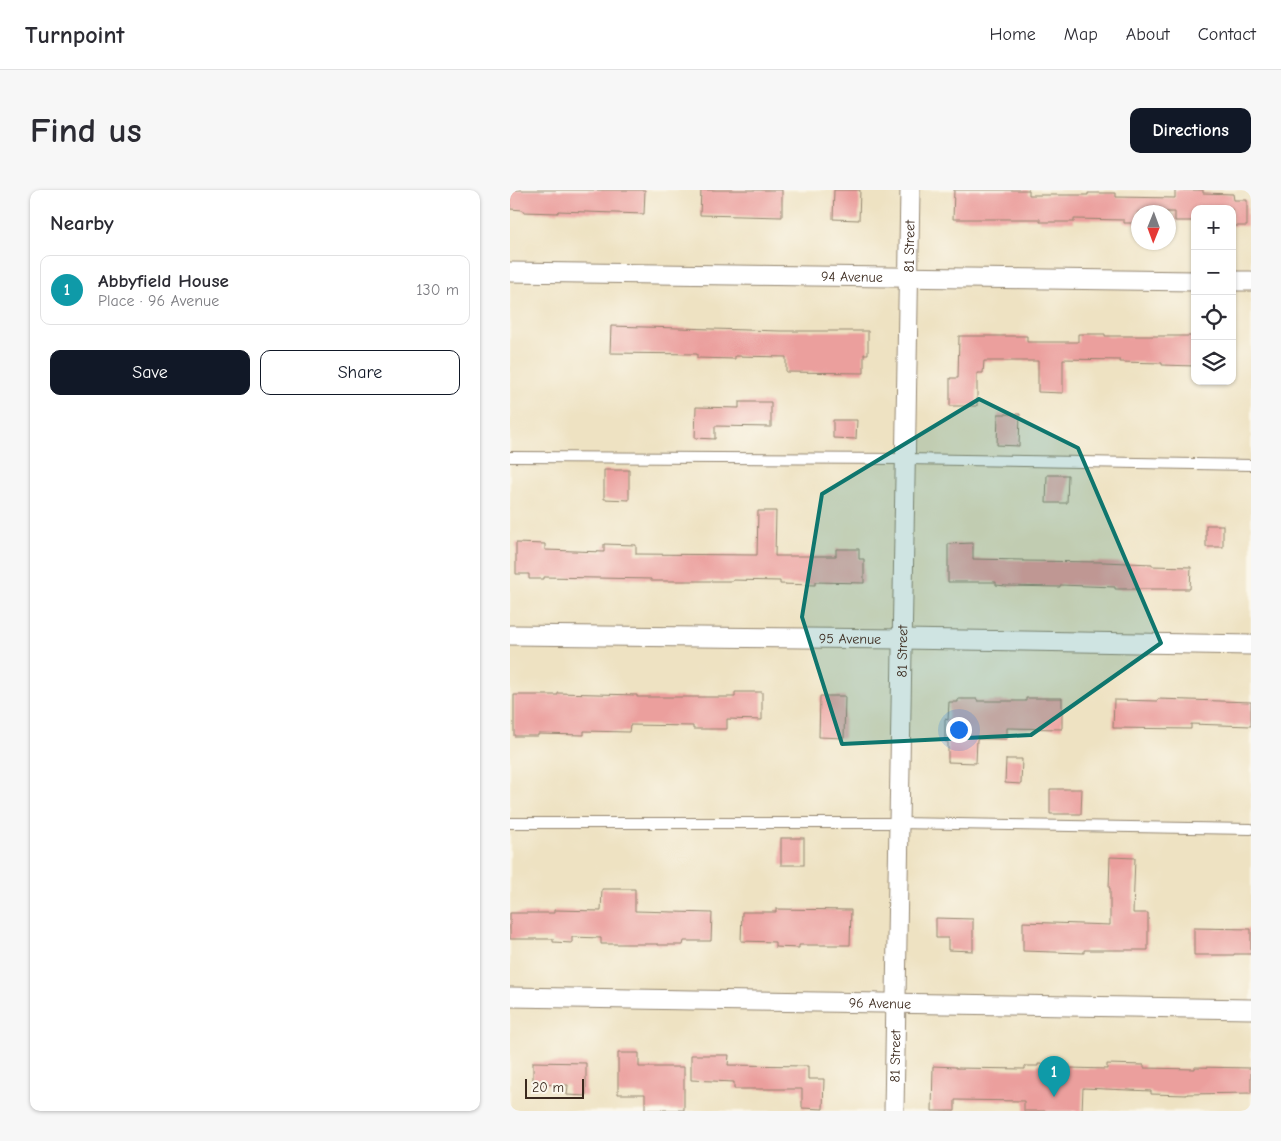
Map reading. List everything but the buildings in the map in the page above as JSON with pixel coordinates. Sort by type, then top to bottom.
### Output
[{"type":"street","name":"81 Street","points":[[894,1111],[910,190]]},
{"type":"street","name":"94 Avenue","points":[[510,272],[1191,281]]},
{"type":"street","points":[[1236,281],[1251,282]]},
{"type":"street","name":"95 Avenue","points":[[510,635],[1251,645]]},
{"type":"street","name":"96 Avenue","points":[[510,997],[1251,1009]]},
{"type":"lane","points":[[510,457],[905,459],[1251,465]]},
{"type":"lane","points":[[510,822],[899,823],[1251,829]]},
{"type":"highlighted area","points":[[979,399],[1078,448],[1161,643],[1031,735],[842,744],[802,617],[822,494]]},
{"type":"place","name":"Abbyfield House","points":[[1054,1097]]}]
